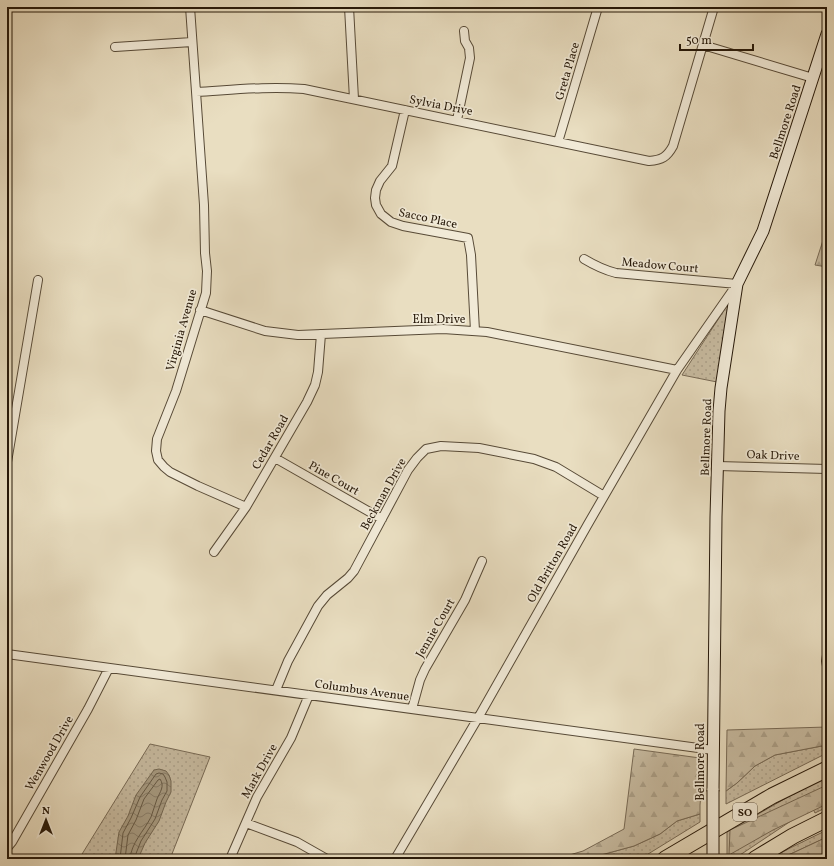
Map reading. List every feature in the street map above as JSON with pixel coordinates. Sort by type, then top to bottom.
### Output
[{"type":"highway","name":"SO","points":[[665,859],[772,796],[827,769]]},
{"type":"highway","points":[[755,859],[793,836],[827,819]]},
{"type":"main road","name":"Bellmore Road","points":[[713,859],[716,525],[721,388],[738,284],[763,232],[827,34]]},
{"type":"street","name":"Virginia Avenue","points":[[190,7],[204,205],[207,271],[206,292],[176,391],[157,439],[156,451],[158,460],[170,472],[198,486],[246,506]]},
{"type":"street","points":[[349,7],[354,99]]},
{"type":"street","name":"Greta Place","points":[[558,142],[598,7]]},
{"type":"street","points":[[714,7],[703,45],[813,78]]},
{"type":"street","points":[[456,120],[470,58],[464,31]]},
{"type":"street","points":[[115,47],[192,42]]},
{"type":"street","name":"Sylvia Drive","points":[[196,92],[263,88],[304,89],[558,142],[649,160],[658,160],[669,154],[673,146],[703,45]]},
{"type":"street","name":"Sacco Place","points":[[405,110],[392,166],[380,181],[376,190],[376,205],[381,214],[386,218],[403,226],[468,238],[471,255],[474,331]]},
{"type":"street","name":"Meadow Court","points":[[584,259],[595,266],[616,273],[738,284]]},
{"type":"street","points":[[7,462],[38,280]]},
{"type":"street","name":"Old Britton Road","points":[[395,859],[478,718],[677,370],[738,284]]},
{"type":"street","name":"Elm Drive","points":[[200,310],[266,331],[298,335],[443,329],[487,332],[677,370]]},
{"type":"street","name":"Cedar Road","points":[[214,552],[246,506],[307,402],[315,385],[318,372],[321,334]]},
{"type":"street","name":"Beckman Drive","points":[[276,690],[288,661],[318,606],[327,595],[348,578],[354,571],[408,470],[426,449],[441,446],[479,448],[534,459],[556,467],[604,496]]},
{"type":"street","name":"Pine Court","points":[[275,458],[382,520]]},
{"type":"street","name":"Oak Drive","points":[[718,466],[827,469]]},
{"type":"street","name":"Jennie Court","points":[[412,709],[420,680],[425,669],[465,600],[482,561]]},
{"type":"street","name":"Columbus Avenue","points":[[7,654],[713,750]]},
{"type":"street","points":[[827,655],[827,666]]},
{"type":"street","name":"Wenwood Drive","points":[[7,848],[12,842],[88,709],[109,668]]},
{"type":"street","name":"Mark Drive","points":[[230,859],[257,797],[290,738],[309,695]]},
{"type":"street","points":[[246,823],[297,842],[327,859]]},
{"type":"green space","points":[[827,228],[827,267],[815,265]]},
{"type":"green space","points":[[732,298],[717,382],[682,375]]},
{"type":"green space","points":[[827,727],[827,745],[775,755],[755,766],[726,791],[727,730]]},
{"type":"green space","points":[[150,744],[210,757],[170,859],[79,859]]},
{"type":"green space","points":[[827,745],[827,753],[726,804],[726,791],[755,766],[775,755]]},
{"type":"green space","points":[[634,749],[700,758],[703,768],[700,814],[677,821],[660,834],[634,846],[601,855],[593,859],[556,859],[583,851],[624,829]]},
{"type":"green space","points":[[827,777],[827,807],[815,813],[812,807],[734,859],[727,859],[727,832],[807,786]]},
{"type":"green space","points":[[827,785],[827,804],[773,830],[729,855],[730,830]]},
{"type":"green space","points":[[700,814],[700,822],[640,859],[593,859],[601,855],[634,846],[660,834],[677,821]]},
{"type":"green space","points":[[827,830],[827,837],[780,859],[770,859],[790,848]]},
{"type":"green space","points":[[827,837],[827,859],[780,859]]},
{"type":"water","points":[[159,769],[166,771],[169,775],[171,781],[171,792],[159,821],[145,843],[138,859],[115,859],[119,832],[128,816],[136,795],[154,770]]}]
